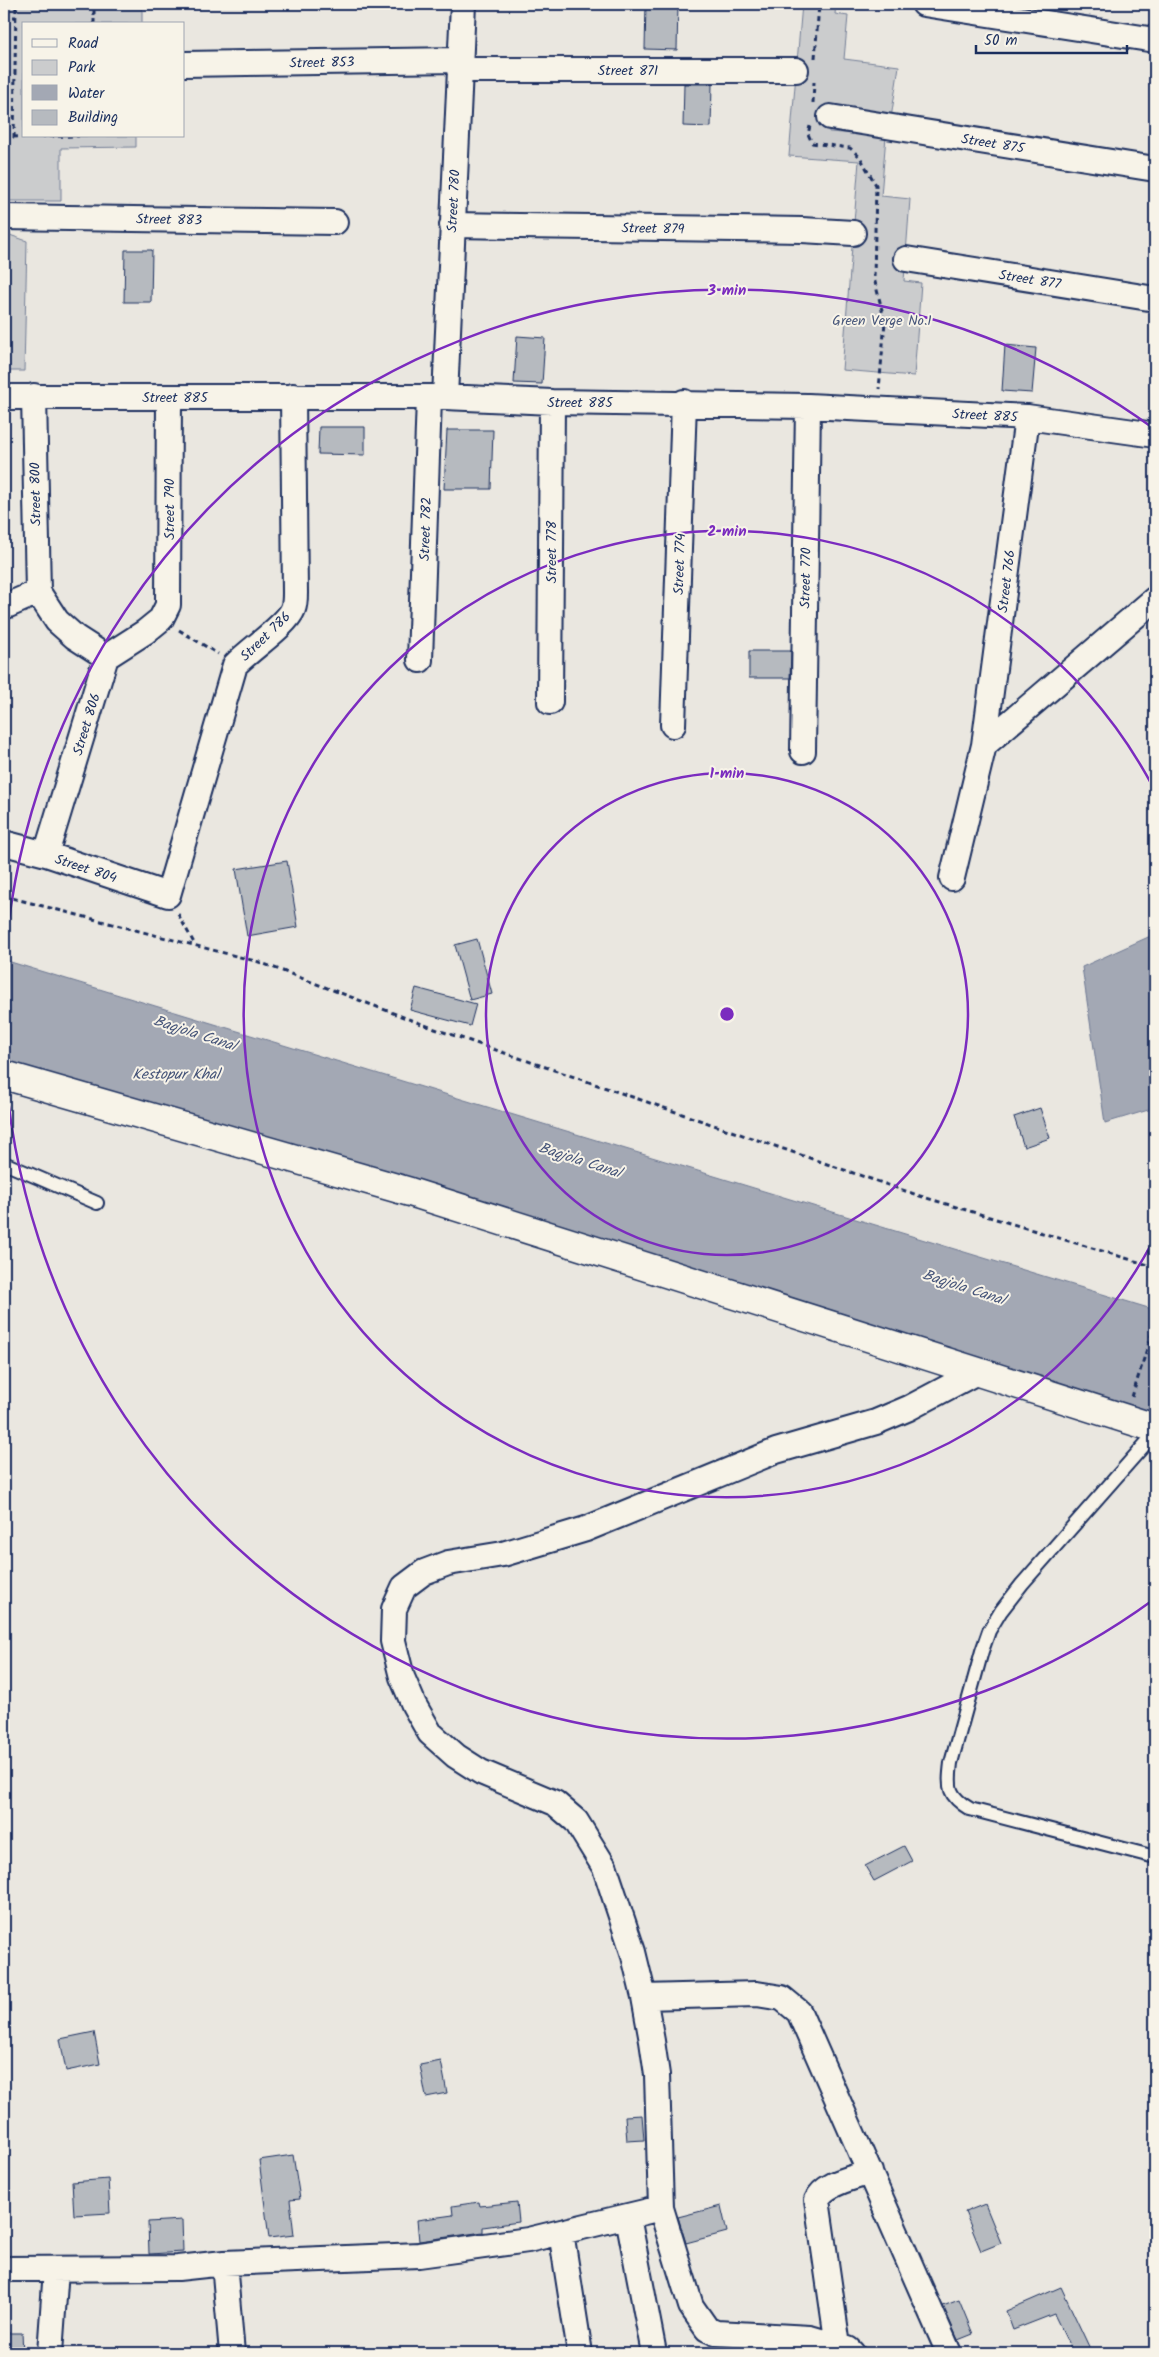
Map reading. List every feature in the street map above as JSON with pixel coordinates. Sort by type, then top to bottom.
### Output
[{"type":"street","name":"Street 780","points":[[437,398],[452,225],[463,4]]},
{"type":"street","points":[[924,4],[1155,40]]},
{"type":"street","name":"Street 853","points":[[185,64],[460,65]]},
{"type":"street","name":"Street 871","points":[[460,65],[808,71]]},
{"type":"street","name":"Street 875","points":[[818,114],[1155,168]]},
{"type":"street","name":"Street 883","points":[[4,217],[335,222]]},
{"type":"street","name":"Street 879","points":[[452,225],[802,230],[853,233]]},
{"type":"street","name":"Street 877","points":[[906,259],[1155,299]]},
{"type":"street","name":"Street 800","points":[[34,396],[38,592]]},
{"type":"street","name":"Street 885","points":[[4,397],[293,396],[552,402],[684,402],[808,406],[1027,417],[1155,436]]},
{"type":"street","name":"Street 786","points":[[168,895],[236,665],[248,651],[283,622],[293,609],[295,593],[293,396]]},
{"type":"street","name":"Street 790","points":[[161,619],[168,605],[169,588],[169,397]]},
{"type":"street","name":"Street 782","points":[[420,660],[437,398]]},
{"type":"street","name":"Street 778","points":[[550,702],[552,402]]},
{"type":"street","name":"Street 774","points":[[673,725],[684,402]]},
{"type":"street","name":"Street 770","points":[[803,751],[808,406]]},
{"type":"street","name":"Street 766","points":[[952,878],[984,745],[1027,417]]},
{"type":"street","points":[[4,607],[38,592],[57,621],[74,637],[106,657],[145,632],[161,619]]},
{"type":"street","points":[[984,745],[1155,600]]},
{"type":"street","name":"Street 806","points":[[46,854],[106,657]]},
{"type":"street","name":"Street 804","points":[[4,843],[46,854],[168,895]]},
{"type":"street","points":[[4,1075],[410,1192],[976,1372],[1128,1412],[1155,1428]]},
{"type":"street","points":[[870,2172],[829,2188],[820,2194],[817,2200],[845,2350],[810,2338],[716,2333],[708,2329],[691,2306],[683,2274],[661,2208],[657,2075],[644,1997],[633,1952],[605,1868],[576,1821],[555,1803],[481,1772],[456,1756],[430,1733],[414,1705],[402,1677],[393,1641],[394,1609],[404,1587],[424,1572],[448,1563],[503,1554],[586,1529],[776,1452],[876,1422],[909,1408],[976,1372]]},
{"type":"street","points":[[644,1997],[757,1994],[782,1998],[799,2012],[949,2353]]},
{"type":"street","points":[[4,2269],[178,2268],[224,2263],[419,2255],[528,2240],[661,2208]]},
{"type":"street","points":[[628,2217],[654,2353]]},
{"type":"street","points":[[561,2232],[580,2353]]},
{"type":"street","points":[[224,2263],[232,2353]]},
{"type":"street","points":[[50,2353],[56,2269]]},
{"type":"lane","points":[[4,1163],[97,1204]]},
{"type":"lane","points":[[1155,1434],[1022,1584],[993,1624],[982,1652],[951,1763],[948,1785],[956,1800],[970,1809],[1155,1857]]},
{"type":"path","points":[[14,138],[16,4]]},
{"type":"path","points":[[94,4],[94,22]]},
{"type":"path","points":[[819,4],[808,71],[818,114],[808,134],[812,142],[850,148],[860,157],[876,185],[874,278],[885,322],[877,409]]},
{"type":"path","points":[[4,17],[16,17]]},
{"type":"path","points":[[4,138],[22,138]]},
{"type":"path","points":[[161,619],[236,665]]},
{"type":"path","points":[[168,895],[194,944]]},
{"type":"path","points":[[4,896],[259,962],[435,1029],[920,1196],[1155,1267]]},
{"type":"path","points":[[1128,1412],[1155,1323]]},
{"type":"green space","points":[[4,4],[142,4],[142,22],[22,22],[22,138],[136,138],[136,147],[61,148],[61,201],[4,201]]},
{"type":"green space","name":"Green Verge No.1","points":[[802,4],[836,4],[835,14],[848,16],[844,59],[899,66],[891,118],[831,110],[829,132],[886,136],[881,196],[910,199],[904,281],[921,283],[914,376],[842,370],[859,161],[789,156]]},
{"type":"green space","points":[[4,233],[27,241],[24,371],[4,371]]},
{"type":"water","points":[[1155,934],[1155,1108],[1105,1123],[1082,967]]},
{"type":"water","name":"Kestopur Khal","points":[[4,960],[1155,1310],[1155,1432],[4,1083]]},
{"type":"building","points":[[646,4],[678,4],[677,50],[645,49]]},
{"type":"building","points":[[684,84],[712,84],[711,127],[683,126]]},
{"type":"building","points":[[125,250],[152,250],[151,302],[124,302]]},
{"type":"building","points":[[517,336],[545,338],[542,384],[514,383]]},
{"type":"building","points":[[1005,345],[1036,348],[1032,393],[1002,391]]},
{"type":"building","points":[[319,427],[365,427],[365,455],[318,454]]},
{"type":"building","points":[[447,430],[493,430],[491,489],[444,489]]},
{"type":"building","points":[[749,651],[791,651],[790,678],[749,678]]},
{"type":"building","points":[[287,861],[298,927],[247,936],[236,869]]},
{"type":"building","points":[[477,939],[492,994],[470,1000],[455,945]]},
{"type":"building","points":[[416,988],[476,1004],[470,1026],[410,1010]]},
{"type":"building","points":[[1040,1108],[1050,1138],[1024,1147],[1014,1117]]},
{"type":"building","points":[[904,1846],[912,1861],[874,1881],[865,1866]]},
{"type":"building","points":[[94,2032],[100,2064],[66,2071],[60,2039]]},
{"type":"building","points":[[441,2061],[447,2093],[426,2097],[420,2065]]},
{"type":"building","points":[[642,2115],[644,2140],[627,2141],[625,2116]]},
{"type":"building","points":[[293,2155],[300,2199],[290,2200],[294,2235],[269,2238],[259,2160]]},
{"type":"building","points":[[108,2179],[110,2213],[74,2215],[72,2182]]},
{"type":"building","points":[[479,2202],[480,2206],[517,2202],[519,2222],[483,2227],[483,2232],[419,2241],[417,2220],[453,2215],[452,2206]]},
{"type":"building","points":[[985,2204],[1001,2243],[981,2251],[965,2212]]},
{"type":"building","points":[[721,2206],[727,2232],[686,2243],[678,2217]]},
{"type":"building","points":[[182,2220],[183,2252],[149,2254],[148,2222]]},
{"type":"building","points":[[1061,2287],[1092,2353],[1073,2353],[1054,2314],[1013,2330],[1006,2311]]},
{"type":"building","points":[[959,2300],[973,2334],[958,2340],[943,2306]]},
{"type":"building","points":[[4,2333],[22,2333],[23,2353],[4,2353]]},
{"type":"water label","name":"Bagjola Canal","points":[[195,1033]]},
{"type":"water label","name":"Bagjola Canal","points":[[580,1160]]},
{"type":"water label","name":"Bagjola Canal","points":[[964,1287]]}]
